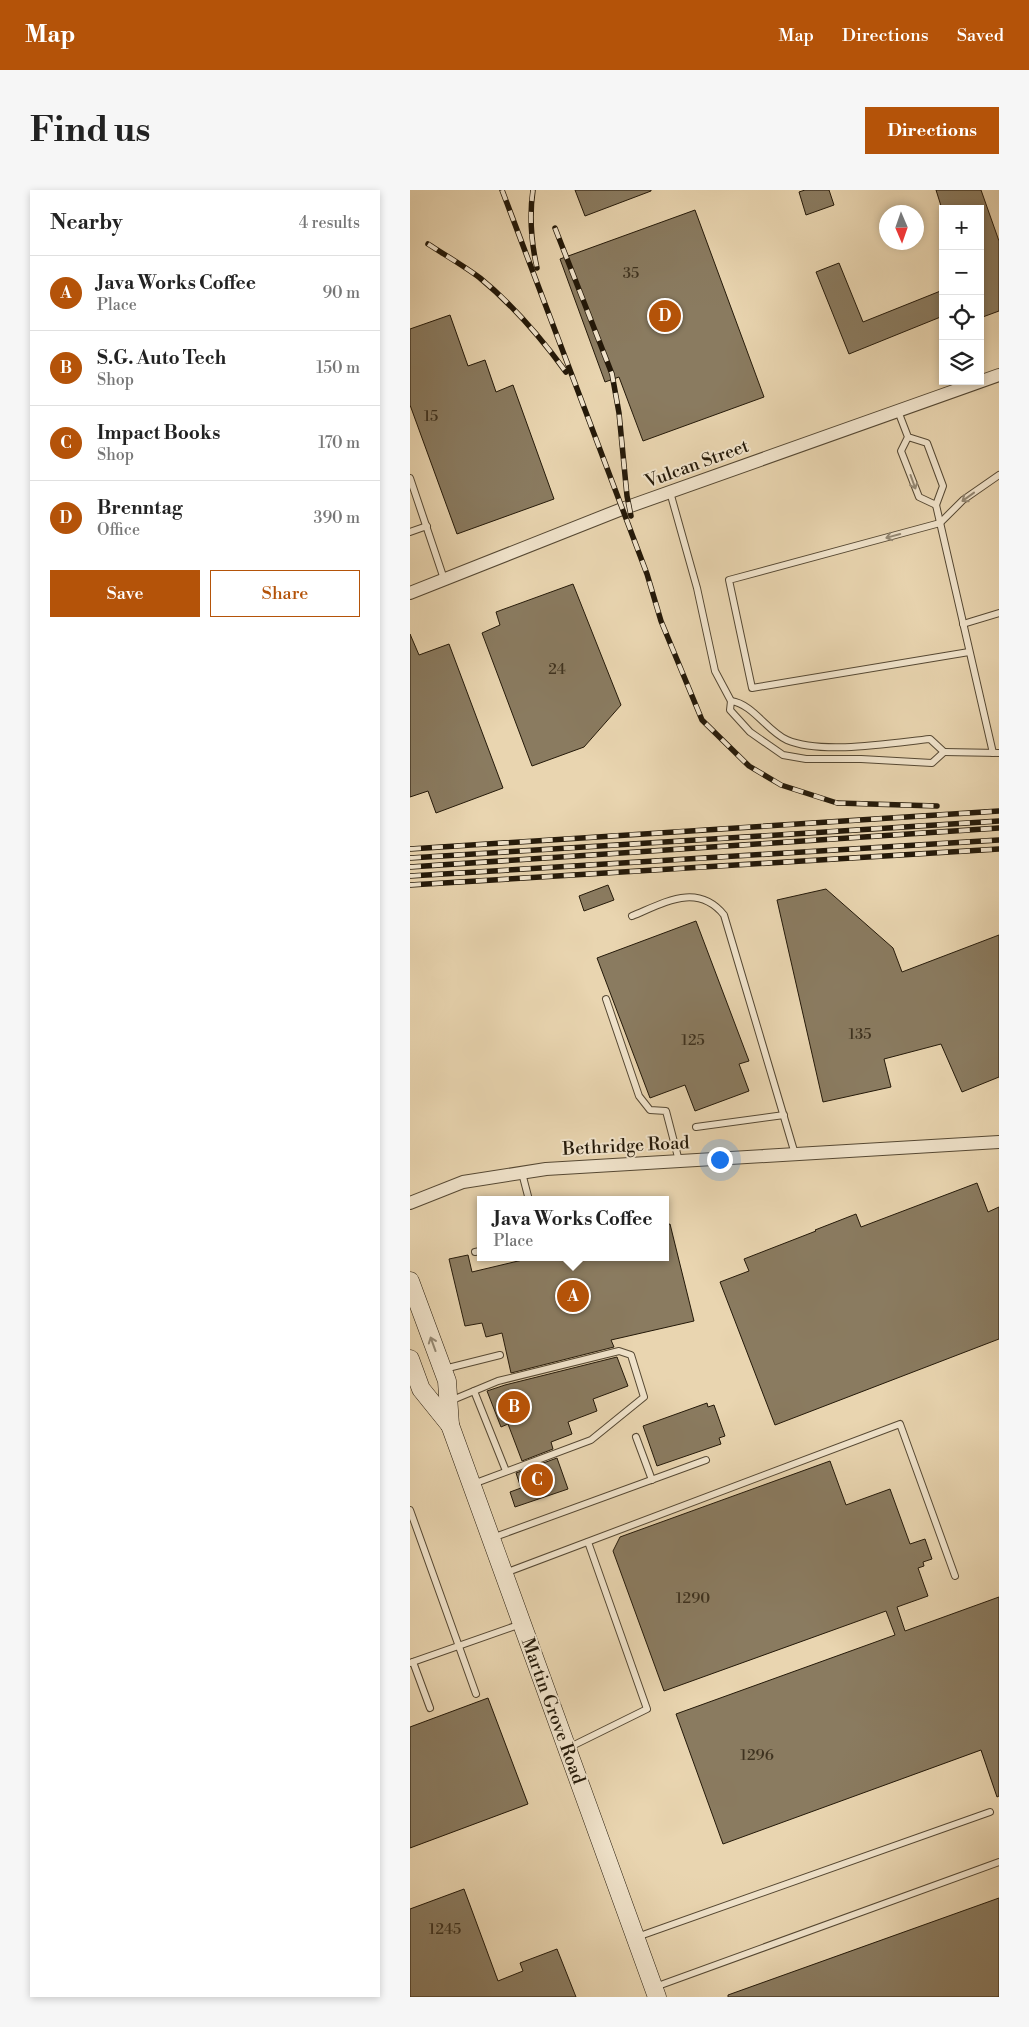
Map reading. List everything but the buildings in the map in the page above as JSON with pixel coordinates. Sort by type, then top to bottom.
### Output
[{"type":"main road","name":"Martin Grove Road","points":[[410,1281],[447,1381],[450,1425],[655,1992]]},
{"type":"main road","name":"Martin Grove Road","points":[[410,1359],[422,1390],[450,1425]]},
{"type":"street","name":"Vulcan Street","points":[[410,593],[622,509],[999,375]]},
{"type":"street","name":"Bethridge Road","points":[[410,1203],[464,1182],[546,1169],[999,1142]]},
{"type":"lane","points":[[898,411],[908,437],[901,451],[919,497],[936,505]]},
{"type":"lane","points":[[731,702],[739,702],[776,733],[788,740],[821,747],[859,746],[930,739],[944,752],[996,753],[962,624],[936,505],[943,486],[927,443],[908,437]]},
{"type":"lane","points":[[969,652],[752,688],[729,580],[940,523],[963,500],[999,475]]},
{"type":"lane","points":[[410,478],[444,579]]},
{"type":"lane","points":[[670,492],[697,588],[715,671],[731,702],[730,710],[750,732],[783,755],[806,759],[861,759],[932,763],[944,752]]},
{"type":"lane","points":[[410,532],[427,526]]},
{"type":"lane","points":[[962,624],[999,613]]},
{"type":"lane","points":[[632,916],[679,897],[698,897],[715,904],[724,915],[795,1154]]},
{"type":"lane","points":[[606,999],[639,1096],[650,1110],[666,1111],[679,1161]]},
{"type":"lane","points":[[696,1127],[784,1115]]},
{"type":"lane","points":[[522,1172],[528,1196]]},
{"type":"lane","points":[[448,1401],[498,1381],[619,1351],[631,1354],[644,1397],[591,1440],[472,1484]]},
{"type":"lane","points":[[443,1370],[500,1354]]},
{"type":"lane","points":[[474,1391],[506,1471]]},
{"type":"lane","points":[[503,1573],[900,1424],[955,1576]]},
{"type":"lane","points":[[636,1436],[652,1480]]},
{"type":"lane","points":[[491,1538],[706,1460]]},
{"type":"lane","points":[[410,1510],[476,1694]]},
{"type":"lane","points":[[567,1749],[648,1709],[588,1542]]},
{"type":"lane","points":[[430,1708],[411,1662],[522,1624]]},
{"type":"lane","points":[[635,1937],[990,1812]]},
{"type":"lane","points":[[655,1992],[999,1862]]},
{"type":"railway","points":[[502,190],[647,574],[661,621],[702,720],[749,766],[781,785],[837,803],[937,806]]},
{"type":"railway","points":[[533,190],[531,229],[537,268]]},
{"type":"railway","points":[[555,228],[612,374],[619,413],[627,496],[631,516]]},
{"type":"railway","points":[[428,244],[480,278],[504,299],[526,322],[566,372]]},
{"type":"railway","points":[[410,849],[999,811]]},
{"type":"railway","points":[[410,858],[999,821]]},
{"type":"railway","points":[[410,867],[999,828]]},
{"type":"railway","points":[[410,876],[999,840]]},
{"type":"railway","points":[[410,885],[999,849]]},
{"type":"place","name":"Brenntag","points":[[665,316]]},
{"type":"place","name":"Java Works Coffee","points":[[573,1296]]},
{"type":"place","name":"S.G. Auto Tech","points":[[514,1407]]},
{"type":"place","name":"Impact Books","points":[[537,1480]]}]
